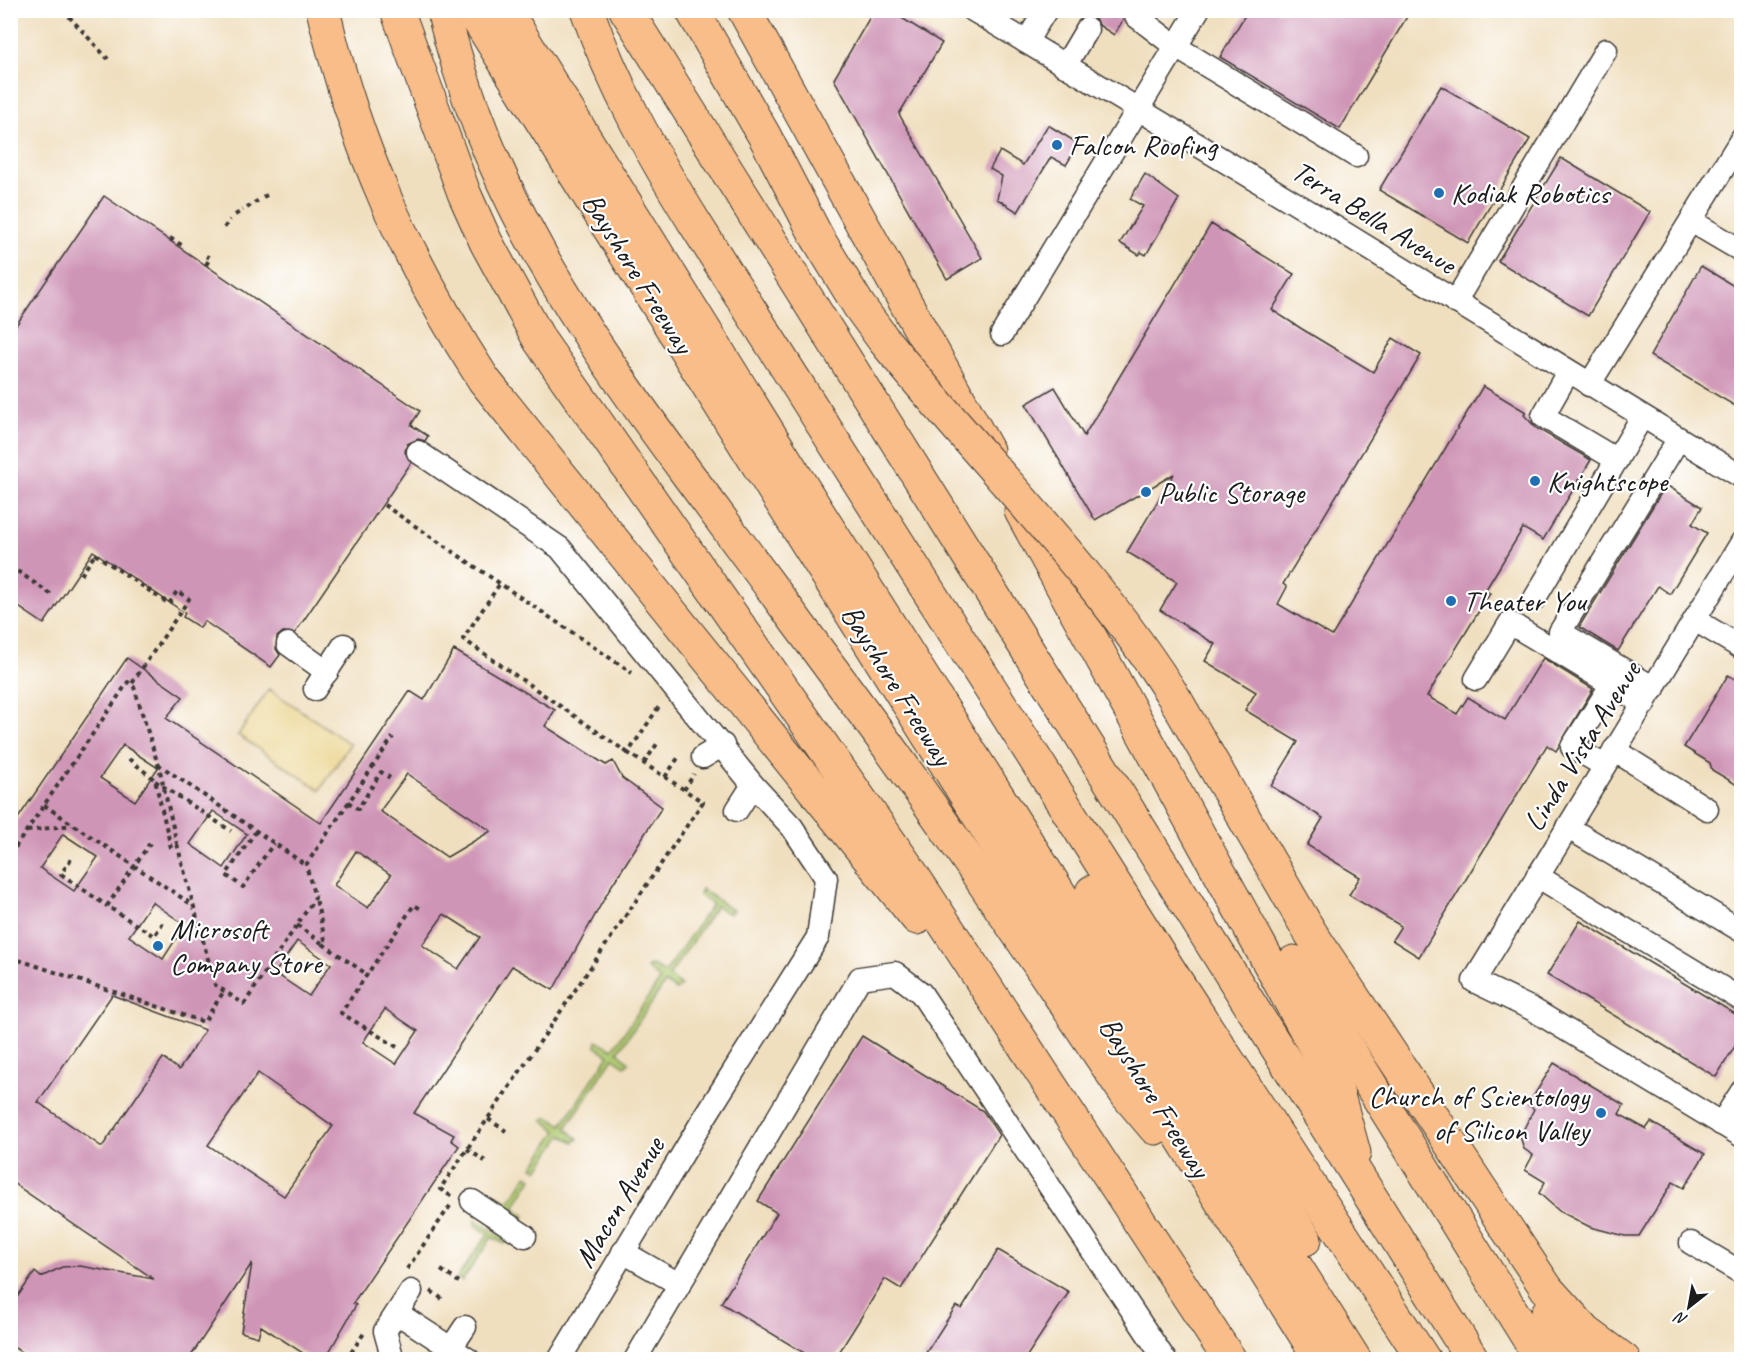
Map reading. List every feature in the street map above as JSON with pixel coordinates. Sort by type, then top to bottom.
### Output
[{"type":"highway","points":[[323,10],[344,90],[379,188],[400,236],[426,286],[484,380],[835,813],[1054,1092]]},
{"type":"highway","points":[[397,10],[464,193],[486,242],[540,342],[910,870],[1230,1359]]},
{"type":"highway","points":[[443,10],[463,86],[480,132],[515,211],[567,303],[632,399],[925,798],[1126,1095],[1223,1207]]},
{"type":"highway","name":"Bayshore Freeway","points":[[472,10],[1223,1207],[1322,1359]]},
{"type":"highway","points":[[505,10],[820,517],[1355,1359]]},
{"type":"highway","points":[[566,10],[596,87],[619,136],[687,231],[1424,1359]]},
{"type":"highway","points":[[587,10],[615,79],[687,231],[1377,1359]]},
{"type":"highway","points":[[626,10],[1473,1359]]},
{"type":"highway","points":[[692,10],[853,298],[883,339],[1090,578],[1127,625],[1176,702],[1270,867],[1578,1359]]},
{"type":"highway","points":[[744,10],[1334,1081],[1363,1184]]},
{"type":"highway","points":[[1041,547],[1275,932],[1542,1359]]},
{"type":"highway","points":[[1379,1038],[1547,1289],[1586,1332],[1624,1359]]},
{"type":"street","name":"Terra Bella Avenue","points":[[973,10],[1742,477]]},
{"type":"street","points":[[1026,42],[1046,10]]},
{"type":"street","points":[[1139,10],[1136,16],[1176,47],[1356,156]]},
{"type":"street","points":[[1002,334],[1198,10]]},
{"type":"street","points":[[1065,66],[1087,29]]},
{"type":"street","points":[[1455,302],[1606,50]]},
{"type":"street","points":[[1588,385],[1742,138]]},
{"type":"street","points":[[1691,221],[1739,243]]},
{"type":"street","points":[[1568,372],[1542,416],[1617,460]]},
{"type":"street","points":[[1535,598],[1642,417]]},
{"type":"street","points":[[1649,696],[1560,632],[1678,440]]},
{"type":"street","name":"Macon Avenue","points":[[418,452],[560,548],[723,745],[753,785],[792,827],[826,878],[818,938],[731,1075],[560,1359]]},
{"type":"street","name":"Linda Vista Avenue","points":[[1721,1124],[1532,1009],[1474,981],[1742,542]]},
{"type":"street","points":[[1695,620],[1742,648]]},
{"type":"street","points":[[1476,679],[1510,623],[1612,684],[1649,696]]},
{"type":"street","points":[[288,644],[321,680],[344,645]]},
{"type":"street","points":[[1612,684],[1572,747],[1610,758],[1707,809]]},
{"type":"street","points":[[700,764],[723,745]]},
{"type":"street","points":[[737,810],[753,785]]},
{"type":"street","points":[[1567,827],[1742,931]]},
{"type":"street","points":[[1537,876],[1742,1000]]},
{"type":"street","points":[[635,1359],[860,978],[895,973],[921,993],[1165,1359]]},
{"type":"street","points":[[1742,1091],[1721,1124],[1742,1136]]},
{"type":"street","points":[[472,1201],[525,1236]]},
{"type":"street","points":[[1691,1243],[1742,1273]]},
{"type":"street","points":[[623,1252],[679,1284]]},
{"type":"street","points":[[393,1359],[385,1331],[414,1285]]},
{"type":"street","points":[[397,1313],[447,1353],[470,1359]]},
{"type":"street","points":[[447,1353],[465,1327]]},
{"type":"path","points":[[63,10],[108,59]]},
{"type":"path","points":[[234,215],[255,202]]},
{"type":"path","points":[[224,228],[230,220]]},
{"type":"path","points":[[170,238],[183,246]]},
{"type":"path","points":[[206,256],[210,258],[206,265]]},
{"type":"path","points":[[384,505],[499,585],[637,676]]},
{"type":"path","points":[[81,575],[95,553],[169,604],[177,591],[188,601],[131,685]]},
{"type":"path","points":[[10,566],[52,595]]},
{"type":"path","points":[[445,1301],[414,1285],[455,1198],[440,1189],[703,802],[463,639],[499,585]]},
{"type":"path","points":[[10,855],[128,682],[134,687],[158,764],[215,985],[243,1004],[315,898]]},
{"type":"path","points":[[628,753],[667,695]]},
{"type":"path","points":[[306,865],[393,737]]},
{"type":"path","points":[[644,763],[657,744]]},
{"type":"path","points":[[665,777],[678,758]]},
{"type":"path","points":[[129,759],[155,780],[231,831]]},
{"type":"path","points":[[158,764],[306,865],[325,940],[323,944]]},
{"type":"path","points":[[684,790],[700,764]]},
{"type":"path","points":[[348,802],[357,809],[381,772],[390,778]]},
{"type":"path","points":[[155,780],[171,848]]},
{"type":"path","points":[[44,805],[194,907]]},
{"type":"path","points":[[27,831],[73,825]]},
{"type":"path","points":[[256,831],[226,875],[243,887],[274,843]]},
{"type":"path","points":[[107,906],[150,843]]},
{"type":"path","points":[[71,859],[61,874],[154,936],[163,923]]},
{"type":"path","points":[[397,1047],[341,1013],[414,905],[423,910]]},
{"type":"path","points":[[297,925],[368,975]]},
{"type":"path","points":[[10,957],[204,1022],[224,991]]},
{"type":"path","points":[[488,1119],[506,1131]]},
{"type":"path","points":[[467,1149],[485,1161]]},
{"type":"path","points":[[441,1270],[459,1281]]},
{"type":"path","points":[[346,1359],[365,1331]]},
{"type":"green space","points":[[701,889],[733,910],[729,914],[716,906],[669,976],[681,986],[676,990],[665,983],[618,1052],[629,1062],[625,1066],[613,1058],[566,1128],[578,1139],[574,1142],[562,1135],[538,1170],[533,1167],[557,1131],[543,1120],[548,1117],[562,1125],[609,1055],[596,1047],[597,1041],[613,1049],[660,980],[647,968],[652,965],[665,973],[712,904],[699,895]]},
{"type":"green space","points":[[527,1175],[532,1178],[514,1207],[525,1216],[519,1219],[491,1197],[495,1194],[509,1203]]},
{"type":"green space","points":[[476,1220],[508,1242],[504,1244],[492,1237],[462,1281],[457,1278],[488,1234],[475,1225]]},
{"type":"sand","points":[[269,689],[350,744],[320,790],[238,735]]},
{"type":"building","points":[[874,10],[889,10],[942,43],[899,114],[982,258],[947,279],[834,79]]},
{"type":"building","points":[[1075,10],[1124,10],[1123,20],[1114,35],[1100,26],[1094,18]]},
{"type":"building","points":[[1248,10],[1411,10],[1340,129],[1220,57]]},
{"type":"building","points":[[1441,86],[1530,139],[1468,243],[1379,190]]},
{"type":"building","points":[[1048,125],[1079,144],[1066,165],[1051,157],[1018,212],[997,199],[1002,176],[990,169],[1000,151],[1023,165]]},
{"type":"building","points":[[1561,158],[1650,212],[1588,316],[1498,261]]},
{"type":"building","points":[[1145,174],[1179,199],[1146,255],[1141,252],[1139,255],[1120,243],[1143,206],[1130,199]]},
{"type":"building","points":[[104,196],[420,411],[411,425],[428,436],[425,441],[418,439],[407,444],[405,452],[411,463],[295,633],[283,632],[277,637],[276,649],[280,655],[271,667],[204,621],[200,628],[183,617],[185,613],[93,551],[44,624],[10,601],[10,334]]},
{"type":"building","points":[[1211,224],[1294,274],[1272,310],[1302,329],[1373,372],[1393,338],[1421,355],[1283,584],[1287,587],[1278,604],[1332,636],[1483,386],[1526,412],[1524,415],[1536,428],[1591,460],[1543,540],[1523,528],[1485,591],[1490,593],[1427,696],[1457,714],[1468,697],[1505,720],[1543,658],[1593,689],[1556,751],[1547,745],[1419,957],[1392,940],[1401,926],[1349,895],[1360,877],[1307,845],[1323,818],[1271,786],[1298,742],[1245,710],[1256,692],[1205,661],[1215,644],[1160,610],[1177,582],[1127,552],[1174,474],[1095,520],[1026,404],[1055,387],[1084,436]]},
{"type":"building","points":[[1701,266],[1742,291],[1742,410],[1650,356]]},
{"type":"building","points":[[1666,485],[1702,507],[1692,524],[1707,533],[1670,594],[1658,586],[1618,651],[1579,627]]},
{"type":"building","points":[[454,650],[555,710],[545,726],[606,765],[613,761],[622,778],[662,807],[612,885],[553,990],[512,966],[414,1113],[454,1135],[451,1140],[459,1146],[353,1303],[356,1305],[325,1359],[312,1359],[261,1326],[258,1337],[241,1332],[252,1263],[189,1359],[32,1359],[10,1345],[10,1307],[35,1272],[41,1277],[62,1267],[80,1266],[154,1279],[10,1181],[10,1024],[17,1013],[10,1009],[10,830],[127,658],[183,697],[166,718],[321,823],[410,691],[424,700]],"holes":[[[123,745],[158,768],[135,801],[100,778]],[[407,774],[491,831],[447,857],[380,811]],[[213,811],[247,834],[224,868],[190,844]],[[63,834],[98,857],[74,891],[40,868]],[[356,851],[391,875],[368,908],[334,885]],[[152,902],[185,925],[163,959],[129,936]],[[444,914],[480,937],[458,969],[422,945]],[[297,941],[331,964],[309,996],[275,973]],[[112,995],[205,1030],[179,1070],[163,1058],[102,1147],[38,1102]],[[385,1009],[418,1031],[396,1064],[363,1042]],[[258,1073],[333,1126],[284,1196],[208,1145]]]},
{"type":"building","points":[[1728,675],[1742,683],[1742,788],[1712,770],[1710,763],[1684,747]]},
{"type":"building","points":[[1580,921],[1742,1018],[1742,1035],[1716,1077],[1547,975]]},
{"type":"building","points":[[862,1036],[983,1111],[999,1135],[901,1289],[885,1279],[835,1359],[814,1359],[721,1303],[777,1213],[758,1201]]},
{"type":"building","points":[[1554,1063],[1624,1105],[1619,1114],[1646,1129],[1651,1122],[1705,1154],[1684,1188],[1673,1182],[1639,1236],[1625,1236],[1590,1227],[1559,1211],[1539,1193],[1545,1182],[1525,1170],[1533,1155],[1524,1149],[1520,1136],[1534,1109],[1528,1105]]},
{"type":"building","points":[[998,1250],[1069,1292],[1025,1359],[922,1359],[956,1306],[962,1309]]},
{"type":"place","name":"Falcon Roofing","points":[[1057,145]]},
{"type":"place","name":"Kodiak Robotics","points":[[1439,193]]},
{"type":"place","name":"Knightscope","points":[[1535,481]]},
{"type":"place","name":"Public Storage","points":[[1146,492]]},
{"type":"place","name":"Theater You","points":[[1451,601]]},
{"type":"place","name":"Microsoft Company Store","points":[[158,946]]},
{"type":"place","name":"Church of Scientology of Silicon Valley","points":[[1601,1113]]}]
